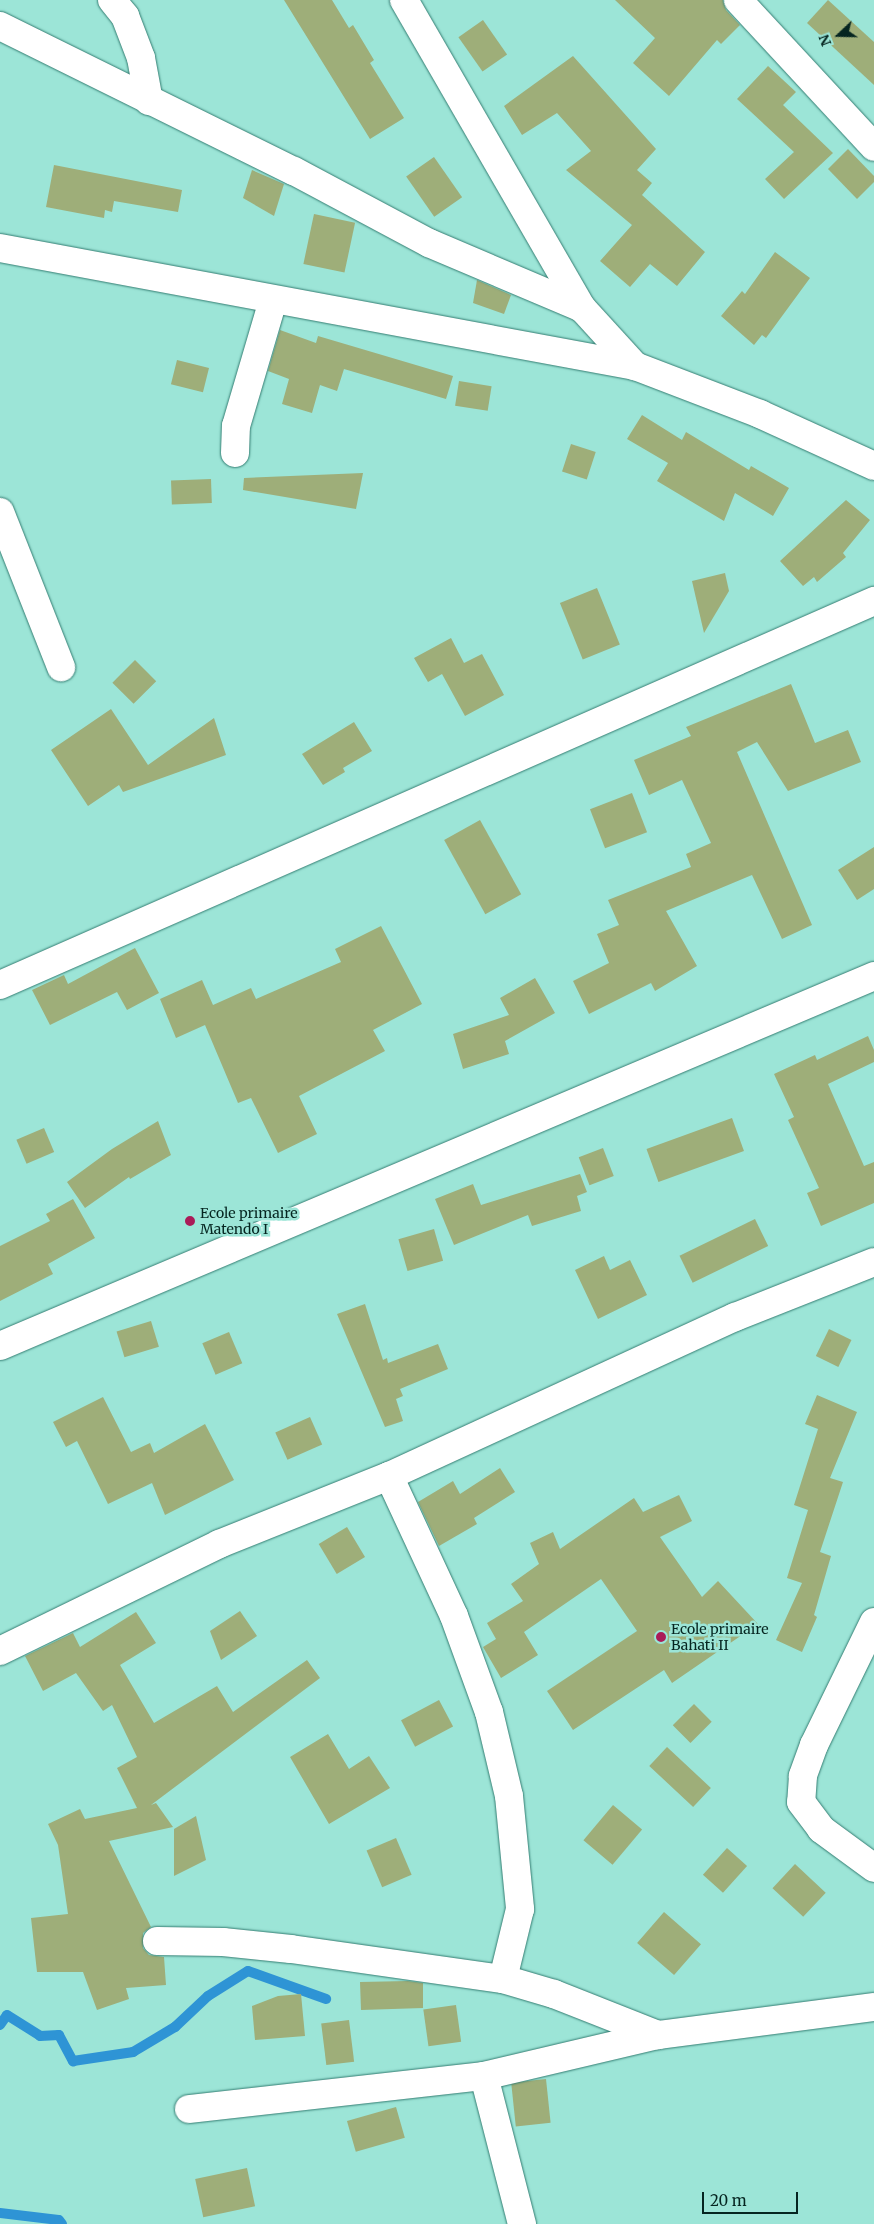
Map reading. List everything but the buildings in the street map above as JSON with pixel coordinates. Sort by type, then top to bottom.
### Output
[{"type":"street","points":[[112,0],[125,16],[141,58],[149,102]]},
{"type":"street","points":[[404,0],[582,308],[635,366]]},
{"type":"street","points":[[738,0],[874,147]]},
{"type":"street","points":[[0,26],[149,102],[294,171],[429,242],[582,308]]},
{"type":"street","points":[[0,248],[635,366],[760,414],[874,466]]},
{"type":"street","points":[[235,453],[236,426],[272,300]]},
{"type":"street","points":[[0,512],[61,667]]},
{"type":"street","points":[[0,985],[874,602]]},
{"type":"street","points":[[0,1346],[417,1172],[874,976]]},
{"type":"street","points":[[0,1651],[219,1544],[389,1476],[735,1317],[874,1262]]},
{"type":"street","points":[[389,1476],[454,1616],[488,1712],[509,1796],[520,1909],[503,1980]]},
{"type":"street","points":[[873,1629],[814,1745],[803,1776],[801,1802],[821,1829],[874,1868]]},
{"type":"street","points":[[157,1941],[223,1942],[291,1949],[503,1980],[554,1994],[658,2035]]},
{"type":"street","points":[[190,2109],[484,2076],[658,2035],[874,2007]]},
{"type":"street","points":[[484,2076],[522,2224]]},
{"type":"waterway","points":[[0,2025],[7,2015],[40,2036],[59,2035],[73,2061],[133,2052],[175,2027],[208,1996],[248,1971],[326,1999]]},
{"type":"waterway","points":[[0,2213],[59,2220],[62,2224]]},
{"type":"place","name":"Ecole primaire Matendo I","points":[[190,1221]]},
{"type":"place","name":"Ecole primaire Bahati II","points":[[661,1637]]}]
